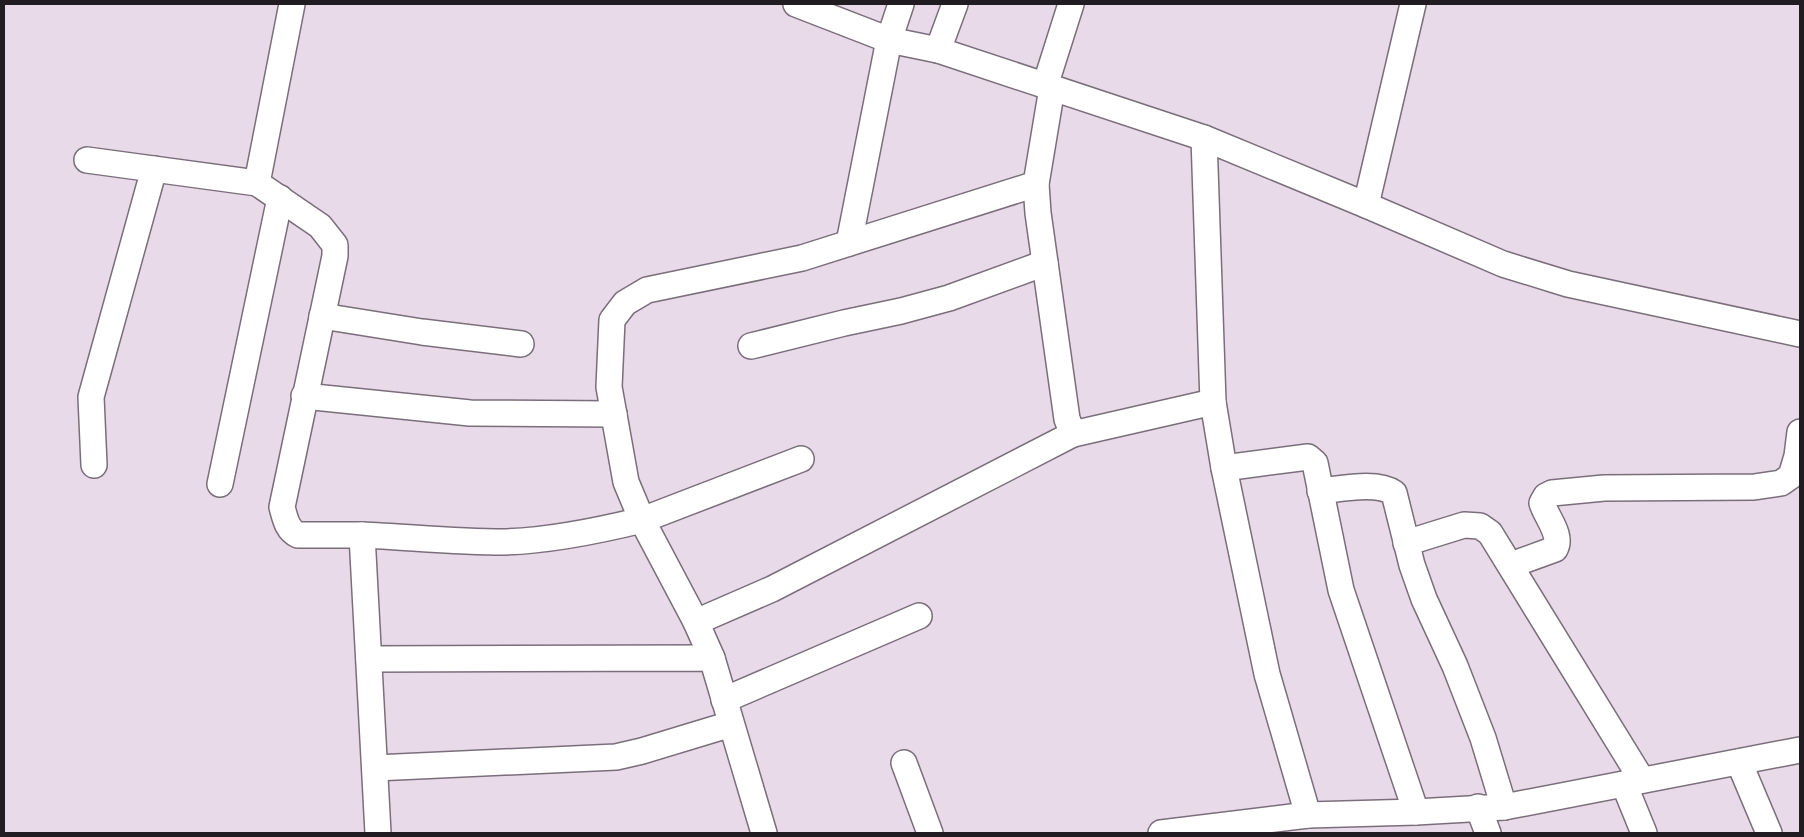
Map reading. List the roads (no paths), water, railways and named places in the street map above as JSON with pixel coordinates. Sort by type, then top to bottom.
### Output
[{"type":"street","points":[[257,182],[292,4]]},
{"type":"street","points":[[801,4],[889,40],[938,50],[1204,138],[1503,264],[1568,284],[1800,334]]},
{"type":"street","points":[[849,244],[889,40],[900,4]]},
{"type":"street","points":[[938,50],[955,4]]},
{"type":"street","points":[[1071,4],[1049,87],[1036,184],[1038,213],[1067,419],[1073,434]]},
{"type":"street","points":[[1366,205],[1414,4]]},
{"type":"street","points":[[1204,138],[1213,402],[1224,468],[1267,674],[1308,815]]},
{"type":"street","points":[[87,160],[257,182],[320,226],[335,245],[335,256],[282,507],[287,524],[292,532],[298,535],[362,535],[503,542],[551,538],[642,520],[801,459]]},
{"type":"street","points":[[94,465],[91,396],[154,169]]},
{"type":"street","points":[[764,833],[712,658],[696,622],[642,520],[626,482],[609,386],[612,320],[625,303],[647,290],[802,258],[1036,184]]},
{"type":"street","points":[[220,484],[280,198]]},
{"type":"street","points":[[751,346],[902,311],[949,298],[1045,263]]},
{"type":"street","points":[[322,316],[422,332],[522,344]]},
{"type":"street","points":[[304,396],[470,413],[614,414]]},
{"type":"street","points":[[696,622],[772,589],[1073,434],[1213,402]]},
{"type":"street","points":[[1511,565],[1555,549],[1557,546],[1558,539],[1542,502],[1546,496],[1552,493],[1604,488],[1754,487],[1781,483],[1791,476],[1797,456],[1800,432]]},
{"type":"street","points":[[1224,468],[1308,457],[1315,463],[1341,590],[1416,812]]},
{"type":"street","points":[[1320,491],[1376,486],[1388,488],[1394,493],[1412,565],[1424,599],[1455,666],[1483,738],[1504,807]]},
{"type":"street","points":[[1406,543],[1464,525],[1480,526],[1490,533],[1511,565],[1633,782],[1644,833]]},
{"type":"street","points":[[362,535],[378,833]]},
{"type":"street","points":[[724,700],[919,616]]},
{"type":"street","points":[[369,659],[712,658]]},
{"type":"street","points":[[376,768],[616,757],[731,724]]},
{"type":"street","points":[[1161,833],[1308,815],[1361,824],[1416,812],[1504,807],[1800,750]]},
{"type":"street","points":[[1739,762],[1769,833]]},
{"type":"street","points":[[904,763],[930,833]]},
{"type":"street","points":[[1478,807],[1488,833]]}]
